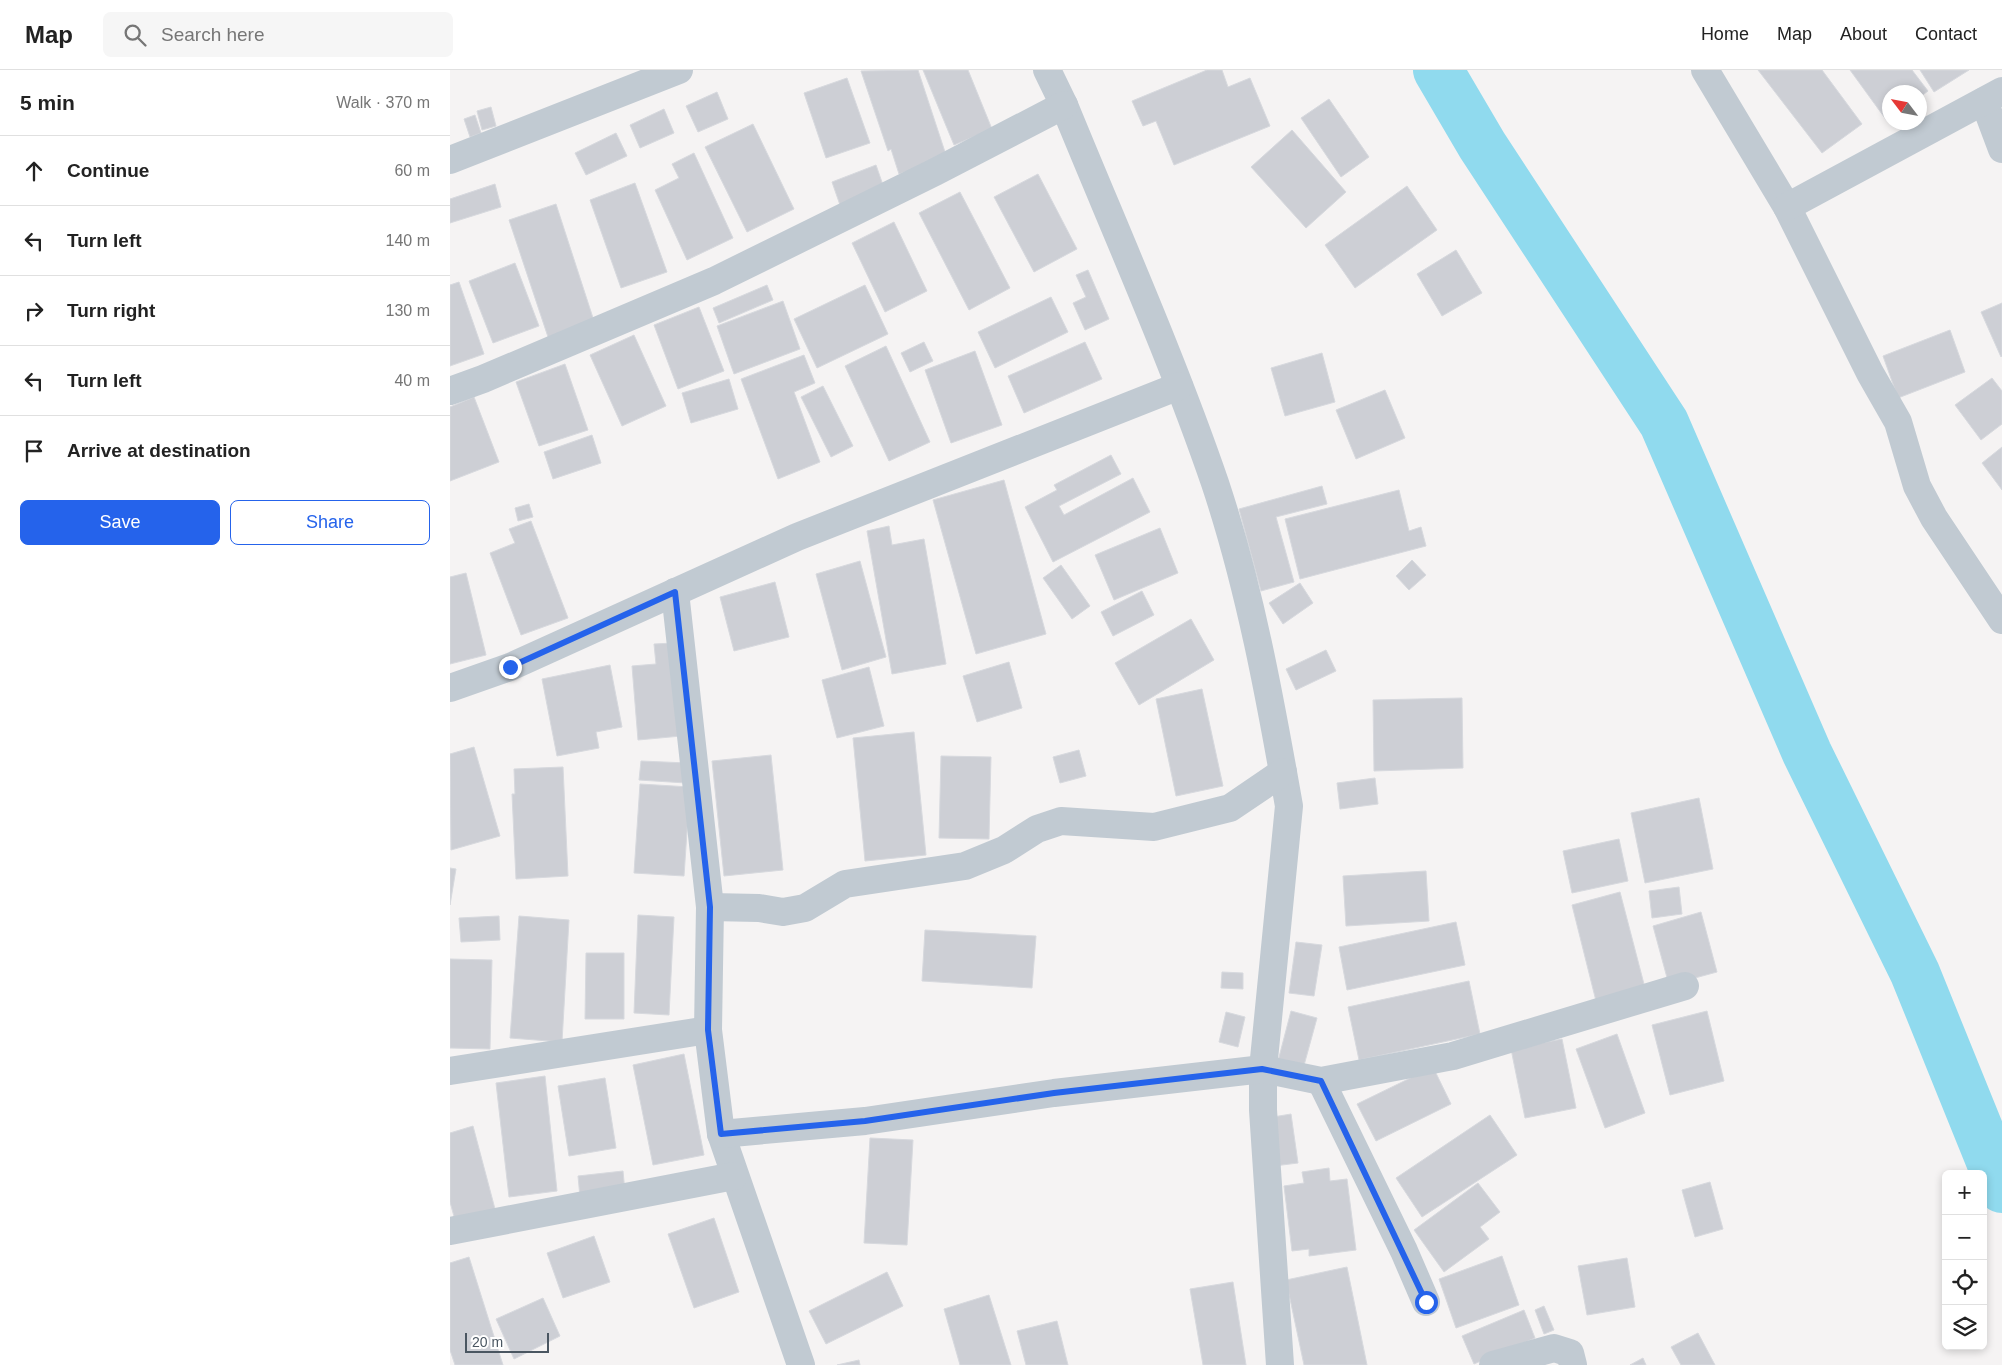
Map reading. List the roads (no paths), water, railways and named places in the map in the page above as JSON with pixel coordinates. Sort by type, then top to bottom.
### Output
[{"type":"street","points":[[450,160],[679,70]]},
{"type":"street","points":[[1047,70],[1064,105],[1179,386],[1215,484],[1257,634],[1283,772],[1289,806],[1262,1069],[1280,1365]]},
{"type":"street","points":[[1705,70],[1787,207],[1870,373],[1898,422],[1917,486],[1934,518],[2002,620]]},
{"type":"street","points":[[1787,207],[1993,96],[2002,149]]},
{"type":"street","points":[[450,391],[483,380],[714,281],[935,172],[1064,105]]},
{"type":"street","points":[[450,688],[510,667],[798,537],[1179,386]]},
{"type":"street","points":[[675,592],[710,907],[708,1030],[721,1134],[801,1365]]},
{"type":"street","points":[[710,907],[759,908],[783,912],[805,908],[845,884],[965,866],[1004,850],[1037,829],[1061,821],[1154,827],[1230,808],[1283,772]]},
{"type":"street","points":[[721,1134],[865,1121],[1054,1093],[1262,1069],[1321,1081],[1453,1056],[1685,986]]},
{"type":"street","points":[[450,1071],[708,1030]]},
{"type":"street","points":[[1321,1081],[1426,1302]]},
{"type":"street","points":[[450,1232],[734,1176]]},
{"type":"street","points":[[1493,1365],[1554,1348],[1570,1353],[1573,1365]]},
{"type":"waterway","points":[[1438,70],[1482,145],[1664,423],[1807,753],[1915,973],[2002,1188]]}]
